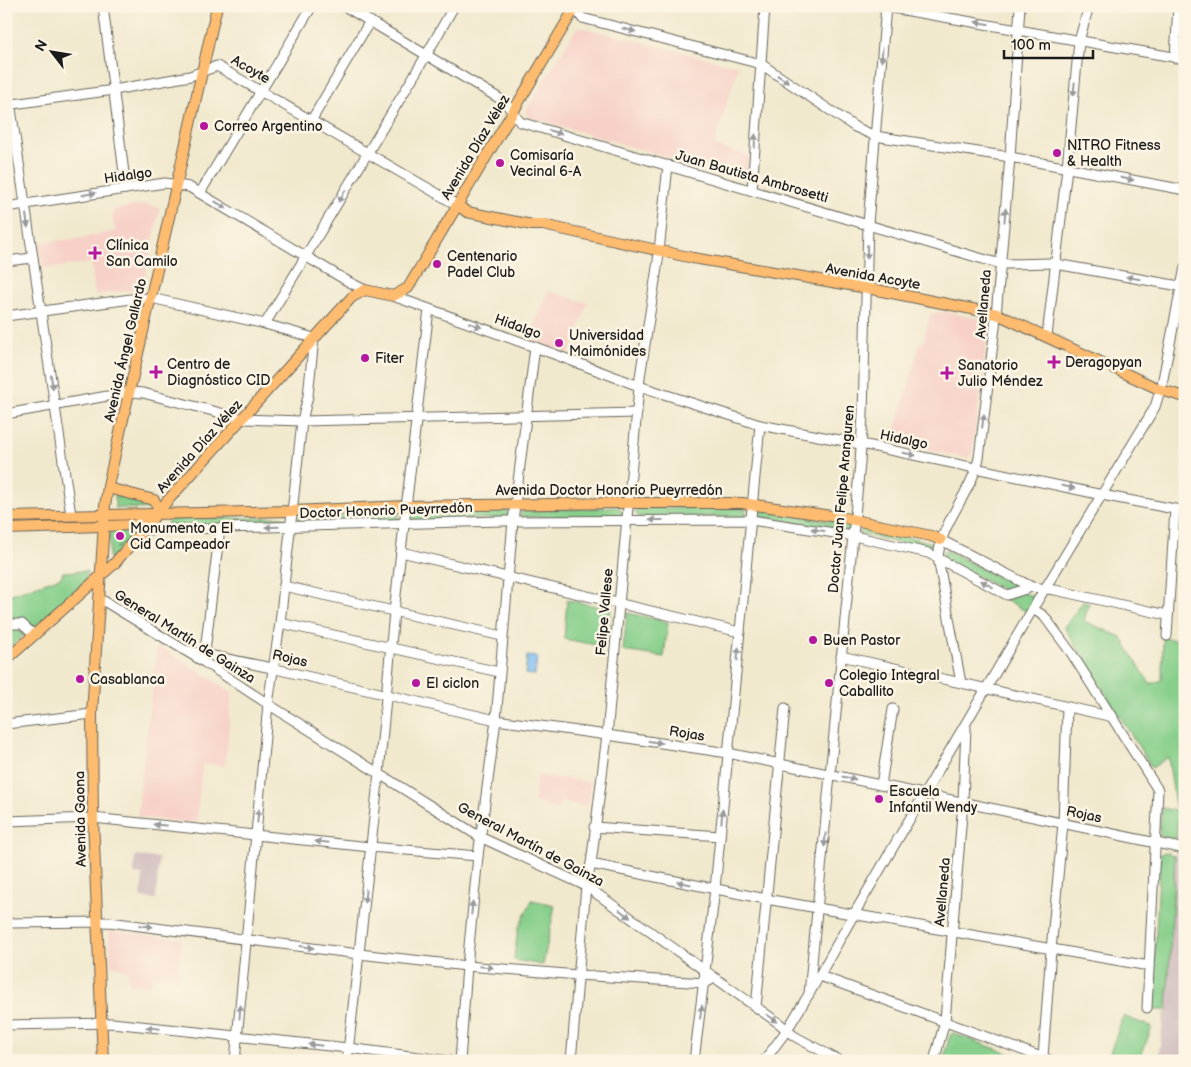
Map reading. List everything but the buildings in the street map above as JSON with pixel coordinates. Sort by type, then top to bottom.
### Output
[{"type":"main road","name":"Avenida Ángel Gallardo","points":[[104,526],[108,488],[218,6]]},
{"type":"main road","name":"Avenida Díaz Vélez","points":[[393,296],[408,288],[575,7]]},
{"type":"main road","name":"Avenida Acoyte","points":[[457,205],[470,206],[534,220],[543,225],[709,261],[867,288],[997,314],[1161,390],[1185,398]]},
{"type":"main road","name":"Avenida Díaz Vélez","points":[[158,514],[314,338],[352,297],[365,290]]},
{"type":"main road","name":"Hidalgo","points":[[365,290],[393,296]]},
{"type":"main road","points":[[6,660],[114,564],[158,514],[158,507],[154,500],[108,488]]},
{"type":"main road","name":"Avenida Doctor Honorio Pueyrredón","points":[[6,517],[516,504],[753,504],[855,520],[931,536],[941,540]]},
{"type":"main road","name":"Avenida Doctor Honorio Pueyrredón","points":[[6,529],[135,525],[146,522],[158,514]]},
{"type":"main road","name":"Avenida Gaona","points":[[103,1061],[93,818],[92,714],[104,526]]},
{"type":"main road","points":[[78,596],[88,593],[99,598]]},
{"type":"street","points":[[103,6],[126,189]]},
{"type":"street","points":[[200,193],[312,6]]},
{"type":"street","name":"Juan Bautista Ambrosetti","points":[[344,6],[505,102],[520,122],[1001,263],[1056,264],[1183,287]]},
{"type":"street","points":[[265,324],[368,154],[454,6]]},
{"type":"street","points":[[752,190],[765,6]]},
{"type":"street","name":"Avellaneda","points":[[961,684],[938,558],[941,540],[976,469],[997,314],[1020,6]]},
{"type":"street","points":[[1047,336],[1067,168],[1079,41],[1090,6]]},
{"type":"street","points":[[1175,58],[1178,6]]},
{"type":"street","points":[[575,7],[582,18],[761,64],[855,127],[875,136],[1185,190]]},
{"type":"street","points":[[884,7],[1185,59]]},
{"type":"street","name":"Doctor Juan Felipe Aranguren","points":[[810,994],[862,444],[868,224],[884,7]]},
{"type":"street","points":[[312,121],[370,21]]},
{"type":"street","name":"Acoyte","points":[[8,104],[114,90],[190,76],[215,66],[221,67],[457,205]]},
{"type":"street","points":[[6,75],[8,104],[56,404],[71,516]]},
{"type":"street","name":"Felipe Vallese","points":[[571,1061],[586,886],[591,864],[594,826],[607,735],[639,386],[659,250],[668,166]]},
{"type":"street","name":"Hidalgo","points":[[6,207],[164,183],[178,184],[200,193],[365,290]]},
{"type":"street","points":[[6,262],[32,258]]},
{"type":"street","points":[[764,1061],[810,994],[854,914],[1033,609],[1155,407],[1161,390],[1183,287],[1185,267]]},
{"type":"street","name":"Hidalgo","points":[[393,296],[639,386],[760,426],[862,444],[1185,511]]},
{"type":"street","points":[[6,316],[131,298],[151,298],[265,324],[314,338],[308,396],[302,421],[280,623],[268,704],[236,1061]]},
{"type":"street","points":[[347,1061],[379,773],[394,612],[429,308]]},
{"type":"street","points":[[460,1061],[466,966],[480,837],[496,720],[513,521],[534,347]]},
{"type":"street","points":[[6,414],[130,392],[143,393],[244,419],[302,421],[637,413]]},
{"type":"street","points":[[694,1061],[716,889],[760,426]]},
{"type":"street","points":[[1167,636],[1175,509]]},
{"type":"street","name":"Doctor Honorio Pueyrredón","points":[[145,530],[513,521],[751,520],[854,536],[928,553],[1007,595],[1032,587]]},
{"type":"street","points":[[204,658],[220,528]]},
{"type":"street","name":"Avenida Doctor Honorio Pueyrredón","points":[[941,540],[1032,587],[1167,616]]},
{"type":"street","points":[[401,552],[740,632]]},
{"type":"street","points":[[284,586],[502,636]]},
{"type":"street","name":"General Martín de Gainza","points":[[99,598],[184,650]]},
{"type":"street","points":[[1033,609],[1044,616],[1072,654],[1158,790],[1147,1008]]},
{"type":"street","points":[[280,623],[499,672]]},
{"type":"street","points":[[6,624],[22,624],[34,635]]},
{"type":"street","name":"Rojas","points":[[184,650],[204,658],[274,669],[496,720],[728,753],[1155,842],[1185,850]]},
{"type":"street","points":[[841,656],[1113,717]]},
{"type":"street","name":"General Martín de Gainza","points":[[204,658],[268,704],[480,837],[586,886],[794,1036],[839,1060]]},
{"type":"street","points":[[1047,1060],[1051,950],[1063,824],[1067,707]]},
{"type":"street","points":[[756,1007],[785,708]]},
{"type":"street","points":[[881,784],[893,709]]},
{"type":"street","points":[[6,724],[92,714]]},
{"type":"street","name":"Avellaneda","points":[[934,1061],[945,1021],[963,802],[966,724]]},
{"type":"street","points":[[6,821],[93,818],[370,848],[478,856]]},
{"type":"street","points":[[594,826],[720,836]]},
{"type":"street","points":[[591,864],[766,899],[1149,966]]},
{"type":"street","points":[[6,923],[110,922],[466,966],[705,983],[715,978]]},
{"type":"street","points":[[820,976],[1047,1060]]},
{"type":"street","points":[[6,1025],[101,1023],[348,1048],[450,1061]]},
{"type":"street","points":[[1047,1060],[1049,1056],[1061,1061]]},
{"type":"shaded area","points":[[580,27],[738,66],[714,146],[749,156],[747,180],[528,117],[525,112],[575,31]]},
{"type":"shaded area","name":"Clínica San Camilo","points":[[144,204],[160,208],[143,285],[139,289],[95,295],[91,263],[43,269],[38,243],[116,231],[112,219],[114,210]]},
{"type":"shaded area","points":[[548,291],[588,303],[569,354],[529,339]]},
{"type":"shaded area","name":"Sanatorio Julio Méndez","points":[[947,312],[986,320],[989,323],[972,455],[967,458],[892,443],[920,343],[923,343],[931,313]]},
{"type":"shaded area","points":[[157,645],[232,692],[225,766],[202,764],[197,823],[137,817]]},
{"type":"shaded area","points":[[1185,708],[1185,1061],[1158,1061],[1164,1014],[1167,1010]]},
{"type":"shaded area","points":[[537,775],[591,782],[588,806],[559,802],[558,809],[549,808],[534,801]]},
{"type":"shaded area","points":[[135,856],[159,858],[156,899],[141,898],[143,875],[134,874]]},
{"type":"shaded area","points":[[109,932],[182,939],[178,980],[153,976],[151,984],[129,986],[128,970],[111,964]]},
{"type":"green space","points":[[115,496],[153,507],[149,509],[115,508]]},
{"type":"green space","points":[[618,507],[623,511],[622,517],[521,517],[520,514],[522,511]]},
{"type":"green space","points":[[639,508],[744,508],[746,510],[745,517],[639,517],[635,513]]},
{"type":"green space","points":[[506,510],[509,515],[508,518],[411,521],[409,516],[413,512]]},
{"type":"green space","points":[[758,510],[849,524],[849,532],[755,516]]},
{"type":"green space","points":[[396,513],[399,515],[399,520],[298,522],[299,517]]},
{"type":"green space","points":[[282,517],[286,522],[165,527],[170,519]]},
{"type":"green space","points":[[864,526],[932,543],[935,547],[932,551],[860,534],[860,529]]},
{"type":"green space","points":[[141,528],[125,545],[116,548],[124,547],[114,556],[114,553],[111,559],[109,558],[110,529]]},
{"type":"green space","points":[[1178,549],[1185,550],[1185,621],[1176,620]]},
{"type":"green space","points":[[945,550],[1021,589],[1007,592],[943,559],[942,554]]},
{"type":"green space","points":[[87,571],[85,582],[33,628],[25,621],[6,622],[6,596],[61,577],[63,572]]},
{"type":"green space","points":[[1022,593],[1034,596],[1027,612],[1005,599]]},
{"type":"green space","points":[[567,600],[611,609],[607,647],[564,639]]},
{"type":"green space","points":[[1083,602],[1089,604],[1084,621],[1121,637],[1150,684],[1162,680],[1163,638],[1185,641],[1185,708],[1176,839],[1159,835],[1162,808],[1176,811],[1168,757],[1152,768],[1064,627]]},
{"type":"green space","points":[[627,613],[668,622],[664,657],[623,651]]},
{"type":"green space","points":[[18,629],[24,635],[6,651],[6,630]]},
{"type":"green space","points":[[1168,852],[1175,857],[1167,1010],[1152,1010],[1160,855]]},
{"type":"green space","points":[[532,900],[555,905],[543,965],[514,960],[518,929]]},
{"type":"green space","points":[[1123,1016],[1152,1027],[1139,1061],[1122,1061],[1109,1056]]},
{"type":"green space","points":[[953,1033],[1029,1061],[943,1061],[950,1035]]},
{"type":"water","points":[[527,656],[537,657],[535,675],[525,674]]},
{"type":"railway","points":[[1182,1061],[1185,1020]]},
{"type":"place","name":"Correo Argentino","points":[[204,126]]},
{"type":"place","name":"NITRO Fitness & Health","points":[[1057,153]]},
{"type":"place","name":"Comisaría Vecinal 6-A","points":[[500,163]]},
{"type":"place","name":"Clínica San Camilo","points":[[95,253]]},
{"type":"place","name":"Centenario Padel Club","points":[[437,264]]},
{"type":"place","name":"Universidad Maimónides","points":[[559,343]]},
{"type":"place","name":"Fiter","points":[[365,358]]},
{"type":"place","name":"Deragopyan","points":[[1054,362]]},
{"type":"place","name":"Centro de Diagnóstico CID","points":[[156,372]]},
{"type":"place","name":"Sanatorio Julio Méndez","points":[[947,373]]},
{"type":"place","name":"Monumento a El Cid Campeador","points":[[120,536]]},
{"type":"place","name":"Buen Pastor","points":[[813,640]]},
{"type":"place","name":"Casablanca","points":[[80,679]]},
{"type":"place","name":"El ciclon","points":[[416,683]]},
{"type":"place","name":"Colegio Integral Caballito","points":[[829,683]]},
{"type":"place","name":"Escuela Infantil Wendy","points":[[879,799]]}]
